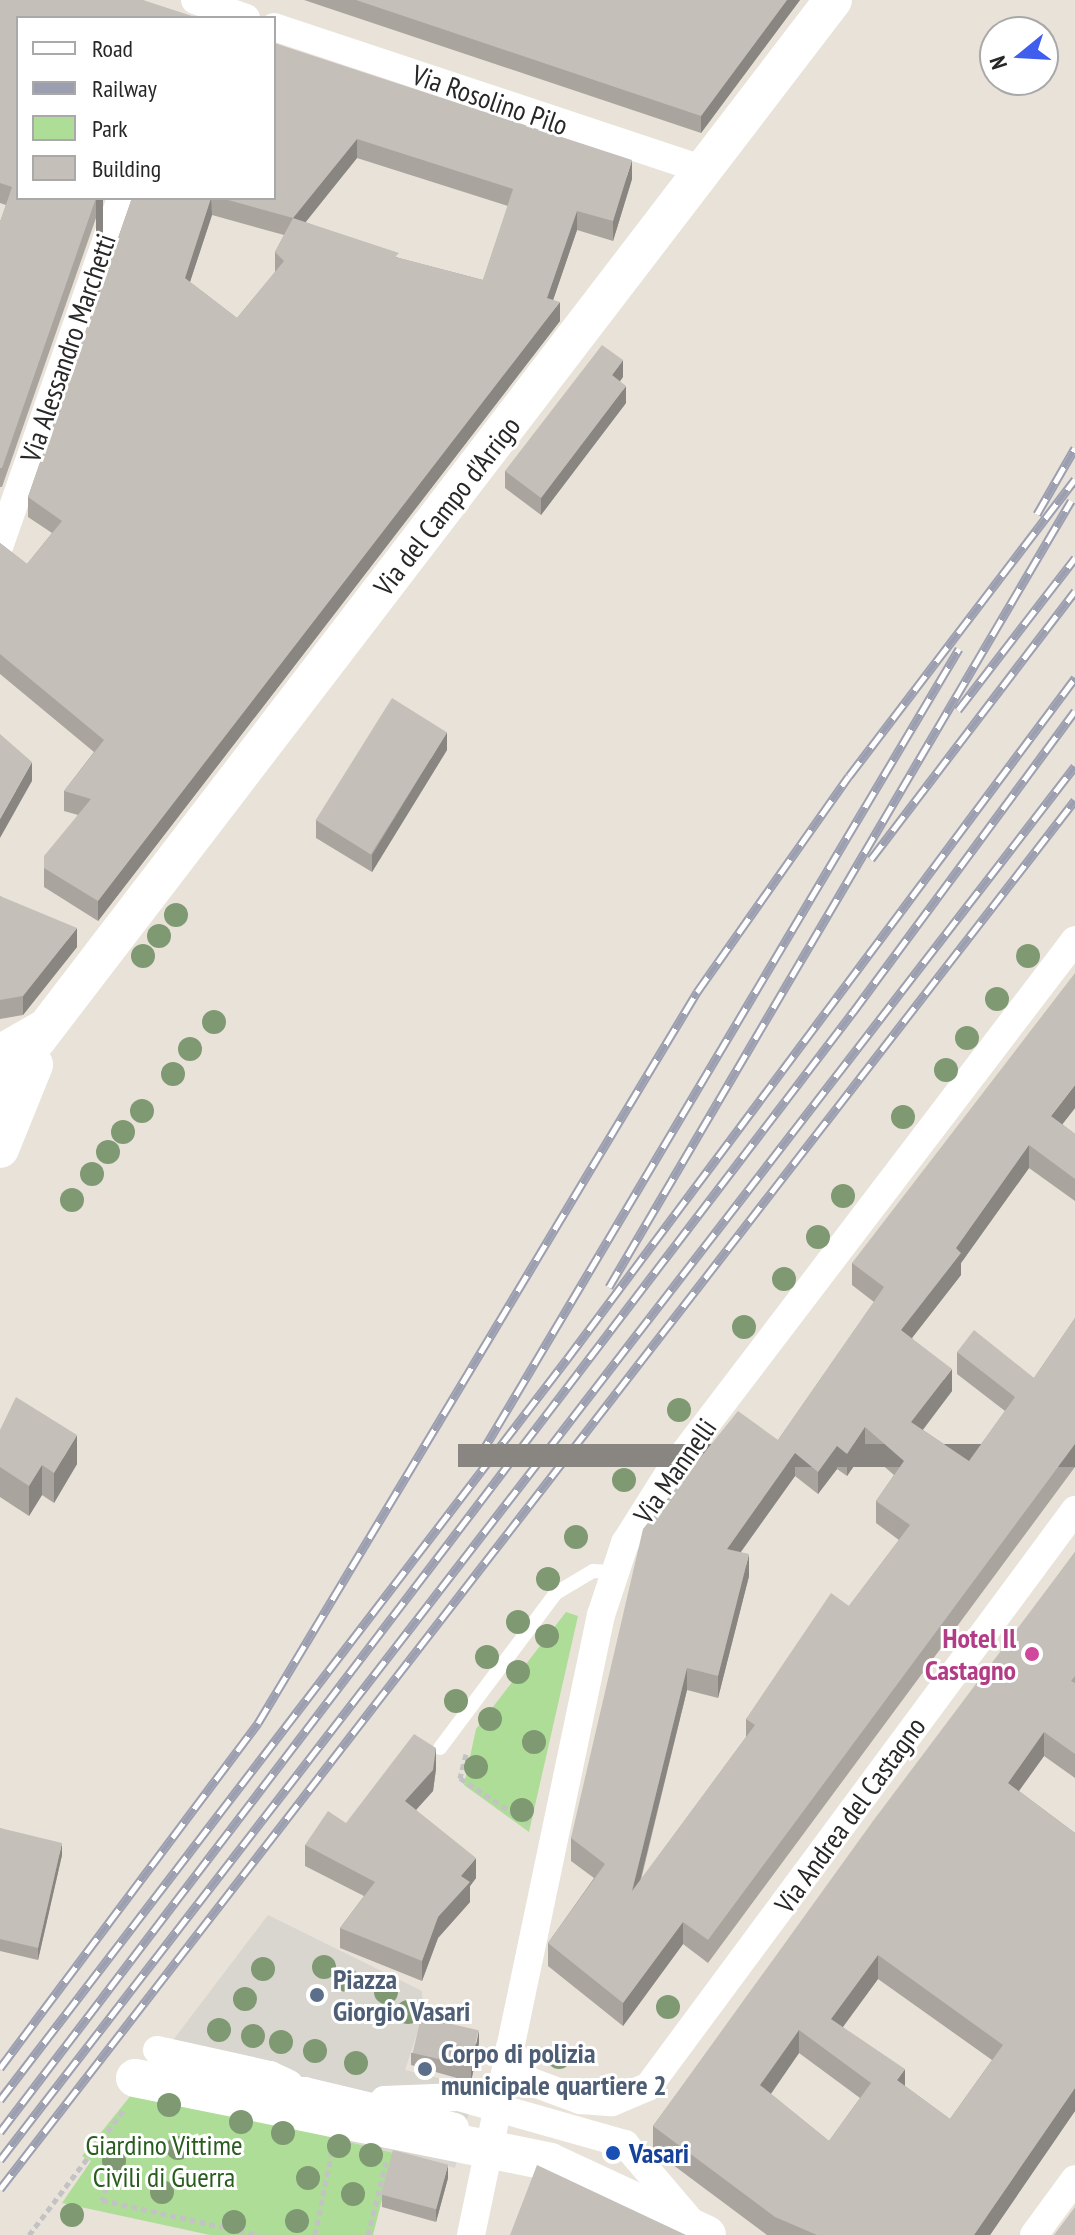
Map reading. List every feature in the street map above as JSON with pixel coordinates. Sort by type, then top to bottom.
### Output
[{"type":"street","points":[[192,0],[240,16]]},
{"type":"street","name":"Via del Campo d'Arrigo","points":[[0,1088],[706,171],[833,0]]},
{"type":"street","name":"Via Rosolino Pilo","points":[[276,28],[706,171]]},
{"type":"street","name":"Via Alessandro Marchetti","points":[[0,544],[120,200]]},
{"type":"street","name":"Via Mannelli","points":[[471,2235],[477,2141],[498,2105],[615,1572],[625,1543],[669,1473],[1075,940]]},
{"type":"street","points":[[0,1048],[59,1011]]},
{"type":"street","name":"Via del Campo d'Arrigo","points":[[0,1149],[59,1011]]},
{"type":"street","name":"Via Andrea del Castagno","points":[[510,2047],[526,2080],[580,2100],[612,2102],[648,2087],[1075,1510]]},
{"type":"street","points":[[146,2064],[266,2092],[305,2091],[359,2104],[550,2162],[703,2233]]},
{"type":"street","points":[[146,2064],[477,2141]]},
{"type":"street","points":[[359,2104],[459,2097],[498,2105],[625,2144],[703,2233]]},
{"type":"street","points":[[1034,2235],[1075,2179]]},
{"type":"lane","points":[[440,1748],[556,1593],[593,1571],[615,1572]]},
{"type":"path","points":[[470,1740],[460,1778],[535,1828]]},
{"type":"path","points":[[98,2143],[119,2149],[102,2200],[259,2235]]},
{"type":"path","points":[[315,2235],[334,2143]]},
{"type":"path","points":[[368,2235],[387,2156]]},
{"type":"path","points":[[29,2235],[85,2161]]},
{"type":"green space","points":[[566,1612],[578,1616],[529,1832],[464,1785],[476,1729]]},
{"type":"green space","name":"Giardino Vittime Civili di Guerra","points":[[136,2089],[394,2153],[373,2235],[210,2235],[62,2203],[91,2161],[82,2156]]},
{"type":"shaded area","name":"Piazza Giorgio Vasari","points":[[268,1915],[422,1991],[423,2015],[405,2070],[475,2087],[455,2168],[136,2089]]},
{"type":"building","points":[[0,0],[143,0],[192,16],[16,16],[16,200],[95,200],[2,468],[0,222],[12,187],[0,183]]},
{"type":"building","points":[[356,0],[787,0],[701,116]]},
{"type":"building","points":[[276,44],[632,160],[613,221],[577,211],[547,298],[560,302],[98,901],[44,868],[44,856],[91,799],[64,791],[104,740],[0,654],[0,543],[27,564],[62,521],[28,497],[131,200],[210,200],[185,278],[237,318],[284,261],[275,252],[293,218],[228,200],[276,200]],"holes":[[[357,139],[513,189],[483,280],[395,257],[399,253],[293,218]]]},
{"type":"building","points":[[602,345],[623,360],[612,375],[626,386],[541,498],[505,471]]},
{"type":"building","points":[[392,698],[447,732],[371,855],[316,820]]},
{"type":"building","points":[[0,734],[32,762],[0,819]]},
{"type":"building","points":[[0,896],[77,928],[23,996],[0,1000]]},
{"type":"building","points":[[1075,973],[1075,1085],[1051,1116],[1075,1134],[1075,1179],[1029,1145],[956,1248],[961,1253],[901,1330],[952,1369],[911,1422],[969,1461],[1015,1397],[957,1352],[974,1330],[1034,1378],[1075,1318],[1075,1444],[708,1940],[683,1922],[623,2003],[548,1943],[605,1864],[571,1838],[643,1529],[738,1411],[778,1440],[884,1287],[852,1263]],"holes":[[[865,1427],[904,1461],[876,1501],[910,1525],[849,1606],[831,1593],[746,1719],[755,1725],[632,1891],[687,1668],[718,1676],[749,1554],[727,1549],[795,1453],[818,1472],[837,1446],[847,1454]]]},
{"type":"building","points":[[16,1397],[77,1435],[54,1473],[42,1465],[29,1486],[0,1467],[0,1430]]},
{"type":"building","points":[[1075,1552],[1075,1676],[1071,1681],[1075,1683],[1075,1754],[1044,1732],[1008,1783],[1075,1833],[1075,2088],[974,2235],[817,2235],[775,2217],[653,2126],[873,1821]],"holes":[[[878,1955],[1003,2045],[950,2119],[897,2080],[905,2069],[831,2019]],[[799,2030],[871,2083],[829,2141],[760,2085]]]},
{"type":"building","points":[[414,1734],[436,1748],[433,1770],[405,1801],[476,1858],[461,1876],[470,1882],[438,1917],[422,1961],[340,1928],[375,1882],[305,1845],[328,1811],[346,1823]]},
{"type":"building","points":[[0,1828],[62,1843],[38,1948],[0,1939]]},
{"type":"building","points":[[421,2017],[478,2030],[470,2066],[413,2053]]},
{"type":"building","points":[[393,2150],[448,2165],[436,2209],[381,2194]]},
{"type":"building","points":[[537,2165],[686,2235],[510,2235]]},
{"type":"building","points":[[1075,2207],[1075,2235],[1054,2235]]},
{"type":"railway","points":[[1037,514],[1075,448]]},
{"type":"railway","points":[[0,2068],[258,1723],[697,992],[849,776],[1075,479]]},
{"type":"railway","points":[[609,1287],[1071,501]]},
{"type":"railway","points":[[958,710],[1075,558]]},
{"type":"railway","points":[[871,859],[1075,591]]},
{"type":"railway","points":[[479,1457],[959,649]]},
{"type":"railway","points":[[0,2100],[567,1359],[1075,678]]},
{"type":"railway","points":[[0,2132],[853,1012],[1075,711]]},
{"type":"railway","points":[[0,2160],[1075,766]]},
{"type":"railway","points":[[0,2189],[1075,800]]},
{"type":"place","name":"Hotel Il Castagno","points":[[1032,1654]]},
{"type":"place","name":"Piazza Giorgio Vasari","points":[[317,1995]]},
{"type":"place","name":"Corpo di polizia municipale quartiere 2","points":[[425,2069]]},
{"type":"place","name":"Vasari","points":[[613,2153]]}]
